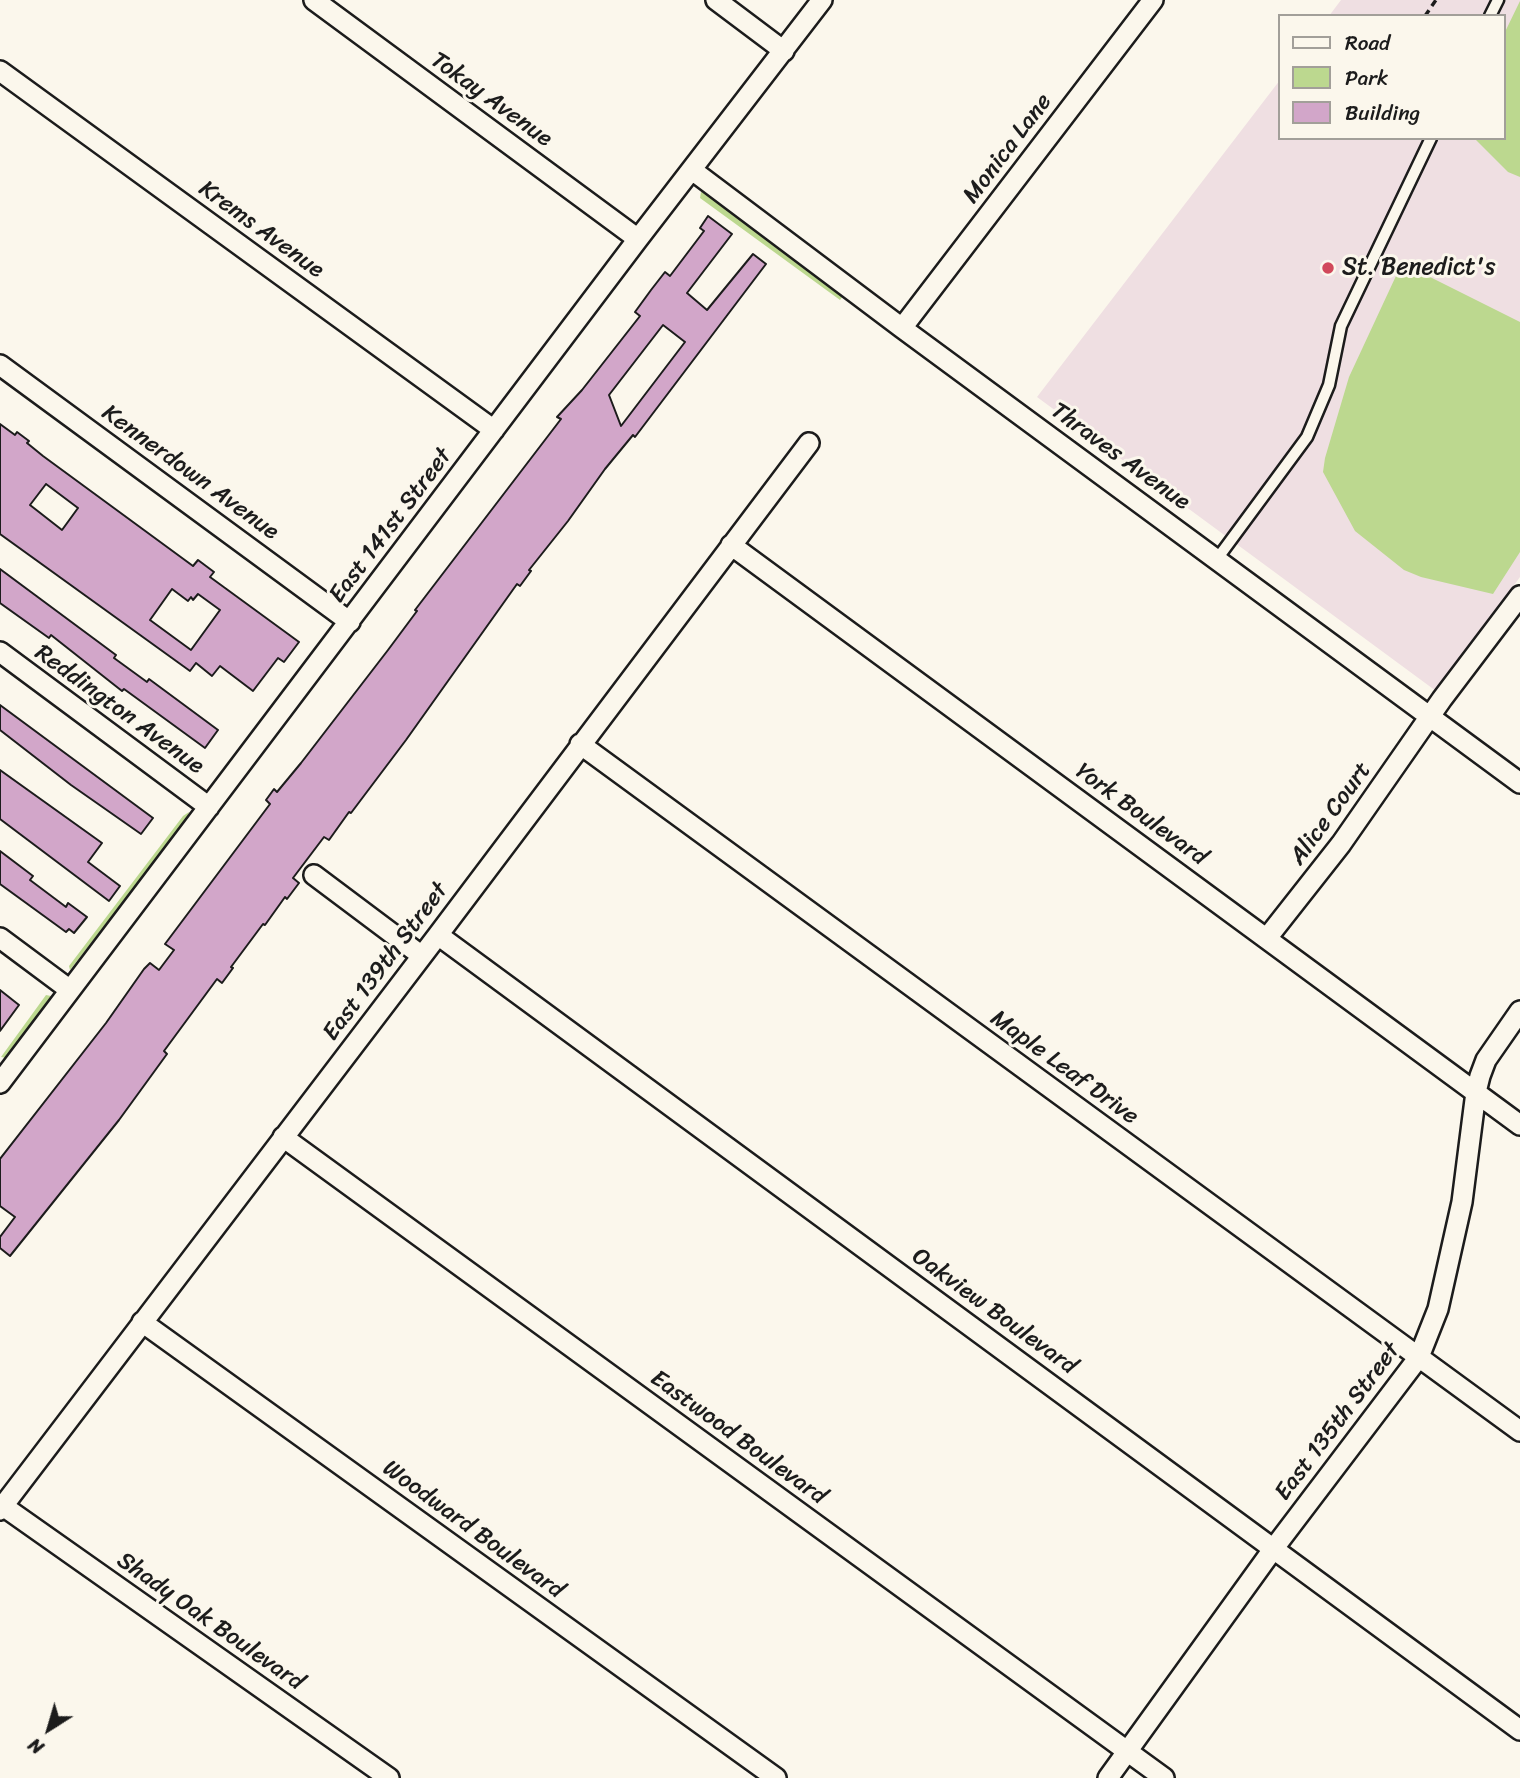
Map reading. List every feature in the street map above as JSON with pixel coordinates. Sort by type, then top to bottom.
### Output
[{"type":"street","name":"Tokay Avenue","points":[[314,0],[638,239]]},
{"type":"street","points":[[716,0],[784,51]]},
{"type":"street","name":"East 141st Street","points":[[0,1083],[822,0]]},
{"type":"street","name":"Monica Lane","points":[[902,328],[1153,0]]},
{"type":"street","name":"Krems Avenue","points":[[0,71],[494,430]]},
{"type":"street","name":"Thraves Avenue","points":[[692,170],[1520,783]]},
{"type":"street","name":"Kennerdown Avenue","points":[[0,365],[350,622]]},
{"type":"street","name":"East 139th Street","points":[[1,1508],[809,443]]},
{"type":"street","name":"York Boulevard","points":[[732,545],[1520,1125]]},
{"type":"street","name":"Alice Court","points":[[1267,938],[1341,844],[1520,596]]},
{"type":"street","name":"Reddington Avenue","points":[[0,652],[209,807]]},
{"type":"street","name":"Maple Leaf Drive","points":[[580,744],[1520,1431]]},
{"type":"street","points":[[314,875],[422,956]]},
{"type":"street","name":"Oakview Boulevard","points":[[438,935],[1520,1730]]},
{"type":"street","points":[[0,938],[70,990]]},
{"type":"street","name":"East 135th Street","points":[[1108,1778],[1274,1548],[1419,1357],[1438,1309],[1462,1202],[1476,1092],[1486,1060],[1520,1011]]},
{"type":"street","name":"Eastwood Boulevard","points":[[283,1137],[1164,1778]]},
{"type":"street","name":"Woodward Boulevard","points":[[142,1321],[776,1778]]},
{"type":"street","name":"Shady Oak Boulevard","points":[[1,1508],[389,1778]]},
{"type":"lane","points":[[1217,559],[1307,437],[1329,385],[1341,326],[1430,140]]},
{"type":"shaded area","name":"St. Benedict's","points":[[1341,0],[1520,0],[1520,577],[1436,691],[1037,397],[1278,83],[1278,140],[1506,140],[1506,14],[1330,14]]},
{"type":"green space","points":[[1520,1],[1520,177],[1508,172],[1476,140],[1506,140],[1506,30]]},
{"type":"green space","points":[[701,192],[710,195],[843,296],[840,300],[700,198]]},
{"type":"green space","points":[[1402,263],[1520,322],[1520,552],[1493,594],[1421,577],[1404,570],[1355,531],[1323,472],[1349,377]]},
{"type":"green space","points":[[189,812],[187,819],[70,970],[69,966],[183,816]]},
{"type":"green space","points":[[46,995],[51,996],[46,1006],[7,1058],[1,1057]]},
{"type":"building","points":[[708,216],[732,234],[687,293],[707,310],[753,254],[766,264],[635,437],[633,435],[605,469],[529,570],[531,571],[520,586],[517,584],[351,813],[349,812],[329,840],[324,837],[293,878],[299,883],[265,925],[263,924],[222,983],[217,979],[164,1051],[167,1054],[119,1120],[10,1256],[0,1248],[0,1237],[15,1217],[0,1206],[0,1159],[106,1023],[144,969],[150,963],[159,970],[174,950],[165,944],[270,804],[266,800],[274,789],[277,792],[301,763],[388,650],[417,611],[415,610],[561,419],[557,417],[582,390],[640,316],[635,312],[651,290],[665,272],[670,276],[704,231],[700,228]],"holes":[[[663,325],[685,342],[621,426],[609,395]]]},
{"type":"building","points":[[0,424],[15,435],[17,432],[43,456],[193,566],[198,560],[214,572],[210,577],[299,642],[284,662],[278,658],[253,691],[220,666],[212,676],[196,663],[190,671],[0,534]],"holes":[[[46,484],[78,508],[62,530],[30,505]],[[172,589],[188,601],[198,594],[220,610],[191,650],[150,620]]]},
{"type":"building","points":[[0,569],[116,655],[114,658],[147,682],[149,679],[218,730],[205,748],[124,689],[122,691],[51,635],[49,638],[0,603]]},
{"type":"building","points":[[0,705],[153,818],[141,834],[71,785],[0,730]]},
{"type":"building","points":[[0,770],[102,843],[88,862],[120,886],[109,901],[0,819]]},
{"type":"building","points":[[0,851],[33,876],[30,880],[66,907],[68,903],[87,917],[74,933],[69,929],[66,932],[0,884]]},
{"type":"building","points":[[0,990],[19,1005],[0,1031]]},
{"type":"place","name":"St. Benedict's","points":[[1328,268]]}]
